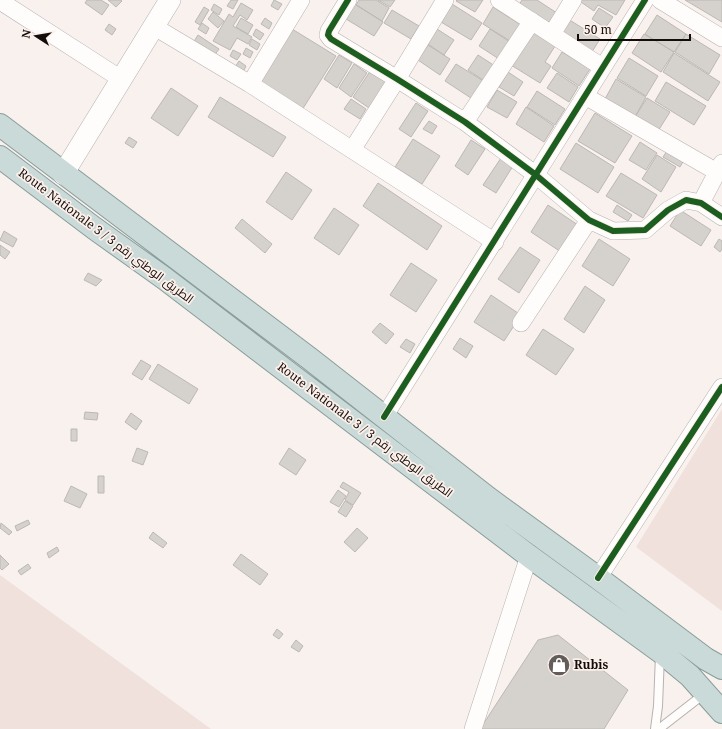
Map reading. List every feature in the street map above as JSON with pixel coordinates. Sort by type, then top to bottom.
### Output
[{"type":"highway","name":"Route Nationale 3 / الطريق الوطني رقم 3","points":[[0,125],[63,174],[251,314],[488,498],[706,659],[722,668]]},
{"type":"highway","name":"Route Nationale 3 / الطريق الوطني رقم 3","points":[[0,157],[170,283],[529,556],[661,652],[690,676],[706,692],[722,712]]},
{"type":"street","points":[[63,174],[170,0]]},
{"type":"street","points":[[250,84],[301,0]]},
{"type":"street","points":[[348,0],[329,31],[328,35],[331,39],[465,122],[536,175],[589,220],[613,231],[645,230],[668,210],[686,200],[701,203],[722,218]]},
{"type":"street","points":[[352,150],[446,0]]},
{"type":"street","points":[[552,34],[573,0]]},
{"type":"street","points":[[384,417],[495,242],[602,67],[645,0]]},
{"type":"street","points":[[660,0],[722,38]]},
{"type":"street","points":[[0,1],[121,78]]},
{"type":"street","points":[[509,3],[532,21],[602,67]]},
{"type":"street","points":[[465,122],[532,21]]},
{"type":"street","points":[[153,26],[250,84],[495,242]]},
{"type":"street","points":[[585,96],[719,168],[701,203]]},
{"type":"street","points":[[521,323],[589,220]]},
{"type":"street","points":[[598,578],[722,387]]},
{"type":"street","points":[[473,729],[529,556]]},
{"type":"lane","points":[[655,729],[658,706],[661,652]]},
{"type":"lane","points":[[659,729],[706,692]]},
{"type":"shaded area","points":[[722,409],[722,611],[636,547]]},
{"type":"shaded area","points":[[0,575],[211,729],[0,729]]},
{"type":"building","points":[[87,0],[101,0],[109,5],[102,15],[85,3]]},
{"type":"building","points":[[108,0],[121,0],[122,1],[116,7]]},
{"type":"building","points":[[231,0],[238,0],[233,9],[227,6]]},
{"type":"building","points":[[274,0],[282,4],[278,10],[271,6]]},
{"type":"building","points":[[359,0],[376,0],[389,8],[382,21],[356,5]]},
{"type":"building","points":[[378,0],[395,0],[390,7]]},
{"type":"building","points":[[483,0],[475,12],[456,1]]},
{"type":"building","points":[[522,0],[537,0],[560,15],[550,29],[517,8]]},
{"type":"building","points":[[578,0],[625,0],[616,15],[598,5],[594,11]]},
{"type":"building","points":[[685,0],[722,0],[722,22]]},
{"type":"building","points":[[241,3],[253,10],[247,20],[240,15],[233,26],[252,37],[248,44],[237,38],[230,50],[213,41],[229,14],[233,17]]},
{"type":"building","points":[[214,4],[222,9],[219,15],[211,10]]},
{"type":"building","points":[[355,4],[383,22],[374,36],[346,19]]},
{"type":"building","points":[[452,4],[482,23],[471,40],[441,22]]},
{"type":"building","points":[[204,7],[209,10],[200,25],[195,22]]},
{"type":"building","points":[[493,7],[521,25],[510,41],[483,24]]},
{"type":"building","points":[[599,8],[613,17],[605,28],[592,19]]},
{"type":"building","points":[[392,10],[419,26],[411,39],[384,23]]},
{"type":"building","points":[[213,12],[224,21],[218,28],[208,19]]},
{"type":"building","points":[[657,15],[686,34],[674,52],[645,34]]},
{"type":"building","points":[[241,18],[253,25],[248,34],[236,27]]},
{"type":"building","points":[[265,18],[272,23],[269,29],[261,24]]},
{"type":"building","points":[[568,19],[600,39],[590,55],[558,35]]},
{"type":"building","points":[[202,23],[209,28],[206,34],[198,29]]},
{"type":"building","points":[[109,24],[116,29],[112,35],[105,30]]},
{"type":"building","points":[[256,29],[264,34],[260,40],[253,35]]},
{"type":"building","points":[[292,29],[336,56],[302,110],[259,82]]},
{"type":"building","points":[[437,29],[454,40],[444,55],[428,44]]},
{"type":"building","points":[[490,29],[510,42],[499,59],[479,46]]},
{"type":"building","points":[[532,32],[555,46],[545,62],[551,66],[540,83],[511,65]]},
{"type":"building","points":[[644,34],[674,52],[661,72],[632,53]]},
{"type":"building","points":[[686,34],[720,55],[709,74],[675,52]]},
{"type":"building","points":[[198,35],[219,49],[214,56],[193,43]]},
{"type":"building","points":[[252,39],[260,44],[257,50],[249,45]]},
{"type":"building","points":[[428,45],[450,59],[440,75],[418,60]]},
{"type":"building","points":[[246,48],[253,52],[250,58],[243,54]]},
{"type":"building","points":[[233,50],[241,54],[237,60],[230,56]]},
{"type":"building","points":[[562,52],[590,69],[579,86],[552,68]]},
{"type":"building","points":[[674,53],[720,82],[708,101],[663,72]]},
{"type":"building","points":[[339,55],[352,63],[337,88],[324,79]]},
{"type":"building","points":[[478,55],[495,66],[486,82],[468,70]]},
{"type":"building","points":[[629,58],[658,76],[646,96],[617,78]]},
{"type":"building","points":[[239,61],[246,66],[243,72],[235,67]]},
{"type":"building","points":[[354,64],[367,73],[351,97],[339,88]]},
{"type":"building","points":[[456,64],[485,82],[474,100],[445,81]]},
{"type":"building","points":[[371,70],[387,81],[369,108],[353,97]]},
{"type":"building","points":[[508,72],[523,82],[514,96],[499,87]]},
{"type":"building","points":[[557,73],[578,87],[569,102],[547,88]]},
{"type":"building","points":[[616,79],[646,97],[635,117],[605,99]]},
{"type":"building","points":[[666,82],[706,106],[694,125],[655,101]]},
{"type":"building","points":[[171,88],[198,106],[178,136],[151,118]]},
{"type":"building","points":[[497,90],[517,102],[507,118],[487,107]]},
{"type":"building","points":[[537,91],[565,109],[555,125],[527,107]]},
{"type":"building","points":[[220,97],[286,137],[273,157],[208,117]]},
{"type":"building","points":[[647,98],[670,112],[658,131],[635,117]]},
{"type":"building","points":[[351,99],[366,109],[360,119],[344,109]]},
{"type":"building","points":[[416,103],[428,111],[411,137],[399,129]]},
{"type":"building","points":[[526,107],[554,126],[544,142],[516,124]]},
{"type":"building","points":[[595,113],[632,136],[615,163],[578,141]]},
{"type":"building","points":[[429,121],[437,126],[432,134],[423,129]]},
{"type":"building","points":[[129,137],[137,142],[133,148],[125,143]]},
{"type":"building","points":[[413,139],[440,156],[422,184],[395,167]]},
{"type":"building","points":[[471,140],[485,149],[468,175],[455,166]]},
{"type":"building","points":[[640,142],[657,153],[646,170],[629,160]]},
{"type":"building","points":[[576,143],[614,167],[598,193],[560,169]]},
{"type":"building","points":[[669,148],[685,158],[680,167],[663,157]]},
{"type":"building","points":[[657,155],[676,167],[661,192],[642,179]]},
{"type":"building","points":[[501,158],[513,166],[496,193],[483,185]]},
{"type":"building","points":[[286,172],[312,190],[292,220],[266,202]]},
{"type":"building","points":[[621,173],[657,195],[643,218],[606,196]]},
{"type":"building","points":[[378,183],[442,226],[427,250],[363,206]]},
{"type":"building","points":[[548,205],[578,225],[561,252],[531,232]]},
{"type":"building","points":[[617,205],[632,215],[628,221],[613,212]]},
{"type":"building","points":[[334,208],[359,225],[339,255],[314,238]]},
{"type":"building","points":[[680,210],[711,230],[701,246],[670,226]]},
{"type":"building","points":[[242,219],[272,244],[265,253],[235,228]]},
{"type":"building","points":[[4,231],[17,239],[13,247],[0,240]]},
{"type":"building","points":[[599,239],[630,259],[613,286],[582,266]]},
{"type":"building","points":[[719,239],[722,241],[722,249],[720,252],[714,247]]},
{"type":"building","points":[[0,245],[10,252],[5,259],[0,255]]},
{"type":"building","points":[[520,247],[540,260],[519,293],[498,279]]},
{"type":"building","points":[[411,263],[437,280],[416,312],[390,295]]},
{"type":"building","points":[[88,273],[102,280],[96,286],[84,280]]},
{"type":"building","points":[[585,286],[605,300],[584,333],[564,319]]},
{"type":"building","points":[[491,295],[521,315],[504,341],[474,322]]},
{"type":"building","points":[[380,323],[394,334],[386,344],[372,332]]},
{"type":"building","points":[[543,329],[574,349],[556,375],[526,355]]},
{"type":"building","points":[[460,338],[473,346],[466,358],[453,349]]},
{"type":"building","points":[[406,339],[415,344],[410,353],[400,347]]},
{"type":"building","points":[[141,360],[151,366],[142,380],[132,374]]},
{"type":"building","points":[[158,364],[198,389],[189,404],[149,379]]},
{"type":"building","points":[[85,412],[98,413],[97,420],[84,419]]},
{"type":"building","points":[[131,413],[142,421],[136,430],[125,422]]},
{"type":"building","points":[[71,429],[77,429],[77,441],[71,441]]},
{"type":"building","points":[[137,448],[148,452],[143,465],[132,461]]},
{"type":"building","points":[[289,448],[306,460],[296,475],[279,464]]},
{"type":"building","points":[[98,476],[104,476],[104,493],[98,493]]},
{"type":"building","points":[[343,482],[361,493],[353,505],[345,500],[349,492],[340,487]]},
{"type":"building","points":[[71,486],[87,494],[80,508],[64,501]]},
{"type":"building","points":[[338,490],[346,496],[339,507],[330,502]]},
{"type":"building","points":[[345,501],[353,506],[346,517],[338,512]]},
{"type":"building","points":[[28,520],[30,524],[17,531],[15,526]]},
{"type":"building","points":[[1,523],[12,532],[9,535],[0,528]]},
{"type":"building","points":[[357,528],[368,538],[355,552],[344,542]]},
{"type":"building","points":[[153,532],[167,543],[163,548],[149,538]]},
{"type":"building","points":[[57,547],[59,551],[49,558],[47,553]]},
{"type":"building","points":[[241,554],[268,574],[260,585],[233,565]]},
{"type":"building","points":[[0,555],[9,564],[2,570],[0,568]]},
{"type":"building","points":[[28,564],[31,568],[21,575],[18,571]]},
{"type":"building","points":[[277,629],[283,634],[279,639],[273,635]]},
{"type":"building","name":"Rubis","points":[[558,635],[628,690],[604,729],[480,729],[538,640]]},
{"type":"building","points":[[296,640],[303,646],[299,652],[291,647]]},
{"type":"cycle path","points":[[348,0],[329,31],[328,35],[331,39],[465,122],[536,175],[589,220],[613,231],[645,230],[668,210],[686,200],[701,203],[722,217]]},
{"type":"cycle path","points":[[384,417],[645,0]]},
{"type":"cycle path","points":[[598,578],[722,387]]},
{"type":"place","name":"Rubis","points":[[559,665]]}]
